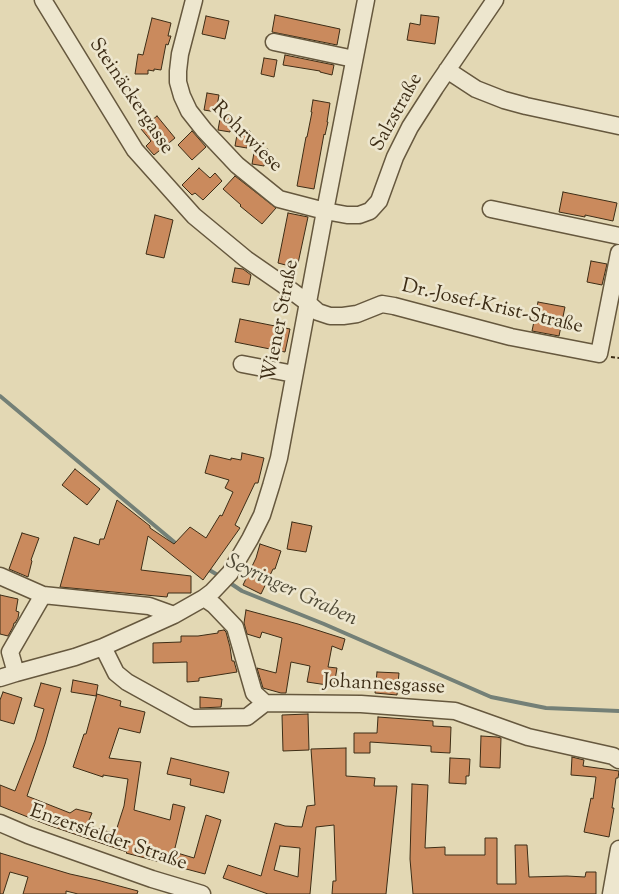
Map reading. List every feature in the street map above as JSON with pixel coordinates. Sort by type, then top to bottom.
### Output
[{"type":"street","name":"Steinäckergasse","points":[[42,0],[135,150],[194,216],[246,260],[308,303]]},
{"type":"street","name":"Rohrwiese","points":[[194,0],[180,54],[178,71],[178,82],[189,111],[236,165],[279,199],[325,211]]},
{"type":"street","name":"Wiener Straße","points":[[0,678],[103,648],[174,615],[208,595],[230,573],[250,539],[262,515],[279,458],[366,0]]},
{"type":"street","name":"Salzstraße","points":[[325,211],[359,215],[370,211],[374,207],[382,194],[395,157],[410,127],[495,0]]},
{"type":"street","points":[[274,42],[354,58]]},
{"type":"street","points":[[447,70],[476,89],[504,100],[619,126]]},
{"type":"street","points":[[491,209],[619,236]]},
{"type":"street","name":"Dr.-Josef-Krist-Straße","points":[[308,303],[318,312],[330,316],[357,314],[382,304],[394,306],[511,337],[599,354],[619,253]]},
{"type":"street","points":[[242,364],[294,374]]},
{"type":"street","points":[[0,576],[43,596],[148,606],[174,615]]},
{"type":"street","points":[[103,648],[116,673],[127,682],[192,718],[247,717],[265,703],[254,693],[235,627],[214,605],[208,595]]},
{"type":"street","points":[[16,673],[5,651],[43,596]]},
{"type":"street","name":"Johannesgasse","points":[[265,703],[361,704],[455,711],[528,737],[613,756],[619,760]]},
{"type":"street","name":"Enzersfelder Straße","points":[[0,823],[28,835],[152,879],[202,894]]},
{"type":"street","points":[[611,894],[619,849]]},
{"type":"building","points":[[275,15],[340,29],[337,45],[272,32]]},
{"type":"building","points":[[421,15],[439,17],[435,44],[407,40],[410,23],[420,25]]},
{"type":"building","points":[[206,16],[229,21],[225,39],[202,34]]},
{"type":"building","points":[[152,18],[171,23],[168,36],[171,36],[168,45],[166,44],[161,70],[154,69],[154,71],[148,70],[148,74],[135,74],[138,54],[143,55]]},
{"type":"building","points":[[285,55],[334,65],[332,75],[320,71],[283,65]]},
{"type":"building","points":[[264,58],[277,60],[274,77],[261,74]]},
{"type":"building","points":[[207,93],[219,95],[216,112],[204,110]]},
{"type":"building","points":[[313,100],[330,103],[328,122],[314,189],[297,186]]},
{"type":"building","points":[[221,113],[233,115],[230,132],[218,130]]},
{"type":"building","points":[[157,116],[175,138],[154,155],[146,146],[151,141],[141,129]]},
{"type":"building","points":[[238,129],[250,131],[247,148],[235,146]]},
{"type":"building","points":[[192,131],[206,147],[192,160],[178,145]]},
{"type":"building","points":[[255,147],[268,149],[264,166],[252,164]]},
{"type":"building","points":[[199,168],[210,178],[215,173],[222,181],[203,200],[195,193],[192,195],[182,185]]},
{"type":"building","points":[[235,176],[276,208],[262,224],[223,189]]},
{"type":"building","points":[[563,192],[617,203],[613,221],[559,212]]},
{"type":"building","points":[[288,213],[308,217],[297,268],[278,263]]},
{"type":"building","points":[[155,215],[173,220],[164,258],[146,254]]},
{"type":"building","points":[[591,261],[607,264],[602,285],[587,282]]},
{"type":"building","points":[[235,268],[243,269],[251,275],[249,285],[232,282]]},
{"type":"building","points":[[538,302],[565,307],[559,336],[532,331]]},
{"type":"building","points":[[240,319],[290,329],[285,352],[235,342]]},
{"type":"building","points":[[242,453],[264,458],[258,483],[255,483],[235,525],[240,528],[203,580],[148,536],[141,570],[191,576],[191,593],[168,593],[167,597],[60,587],[74,537],[99,545],[100,539],[104,539],[117,500],[150,526],[150,528],[174,544],[190,527],[206,538],[220,515],[222,516],[233,492],[225,488],[229,480],[205,473],[210,455],[231,460],[231,458],[241,460]]},
{"type":"building","points":[[75,469],[100,489],[87,505],[62,485]]},
{"type":"building","points":[[292,522],[312,526],[306,552],[287,549]]},
{"type":"building","points":[[22,533],[39,538],[31,560],[28,577],[9,569]]},
{"type":"building","points":[[260,544],[281,551],[275,569],[273,569],[261,594],[243,585],[256,558]]},
{"type":"building","points":[[0,595],[18,599],[16,611],[19,612],[18,618],[8,636],[0,634]]},
{"type":"building","points":[[246,610],[345,639],[342,650],[332,646],[328,667],[337,668],[334,686],[307,682],[310,666],[291,662],[286,693],[263,688],[257,668],[276,673],[282,638],[262,632],[260,638],[247,634],[244,623]]},
{"type":"building","points":[[224,630],[230,647],[232,661],[234,661],[237,672],[199,678],[199,681],[187,682],[187,662],[153,663],[153,643],[181,642],[181,636],[198,636],[218,633],[218,631]]},
{"type":"building","points":[[377,672],[399,673],[397,695],[375,693]]},
{"type":"building","points":[[73,680],[98,685],[96,696],[71,692]]},
{"type":"building","points":[[41,683],[61,688],[45,744],[27,796],[70,813],[76,809],[92,813],[87,825],[115,834],[124,806],[128,779],[103,775],[103,777],[73,767],[84,734],[86,734],[97,694],[121,701],[120,706],[145,712],[140,733],[119,728],[109,758],[141,762],[134,810],[170,820],[173,804],[185,807],[174,852],[194,858],[206,815],[221,820],[205,874],[126,853],[0,806],[0,785],[15,791],[35,740],[44,709],[34,706]]},
{"type":"building","points":[[3,692],[22,698],[14,724],[0,720],[0,700]]},
{"type":"building","points":[[200,697],[222,699],[221,707],[200,708]]},
{"type":"building","points":[[308,714],[309,750],[283,751],[282,715]]},
{"type":"building","points":[[378,717],[433,721],[433,726],[451,727],[450,753],[431,752],[431,746],[370,742],[370,753],[354,753],[354,733],[377,733]]},
{"type":"building","points":[[481,736],[501,738],[500,768],[480,767]]},
{"type":"building","points":[[346,748],[346,776],[375,778],[374,786],[397,786],[386,894],[332,894],[333,881],[336,881],[334,825],[316,827],[310,894],[268,894],[223,878],[228,865],[261,876],[275,823],[285,826],[302,827],[307,806],[315,805],[311,749]],"holes":[[[280,846],[300,848],[298,877],[274,870]]]},
{"type":"building","points":[[572,757],[584,760],[583,766],[619,771],[618,778],[616,778],[612,808],[614,808],[609,837],[584,832],[591,798],[593,799],[596,777],[571,775]]},
{"type":"building","points":[[171,758],[229,772],[224,793],[190,785],[191,779],[167,774]]},
{"type":"building","points":[[450,758],[470,759],[469,776],[466,776],[466,784],[449,783]]},
{"type":"building","points":[[412,784],[428,785],[425,848],[445,847],[445,855],[485,855],[485,838],[497,838],[497,884],[516,884],[515,845],[527,845],[529,877],[585,877],[586,872],[596,872],[596,894],[413,894],[410,859]]},
{"type":"building","points":[[0,853],[70,874],[138,891],[137,894],[78,894],[66,891],[66,894],[23,894],[28,877],[10,872],[3,894],[0,894]]},
{"type":"waterway","name":"Seyringer Graben","points":[[0,396],[179,546]]},
{"type":"waterway","name":"Seyringer Graben","points":[[206,568],[221,577]]},
{"type":"waterway","name":"Seyringer Graben","points":[[227,581],[242,591],[324,624],[491,697],[546,708],[619,711]]}]
